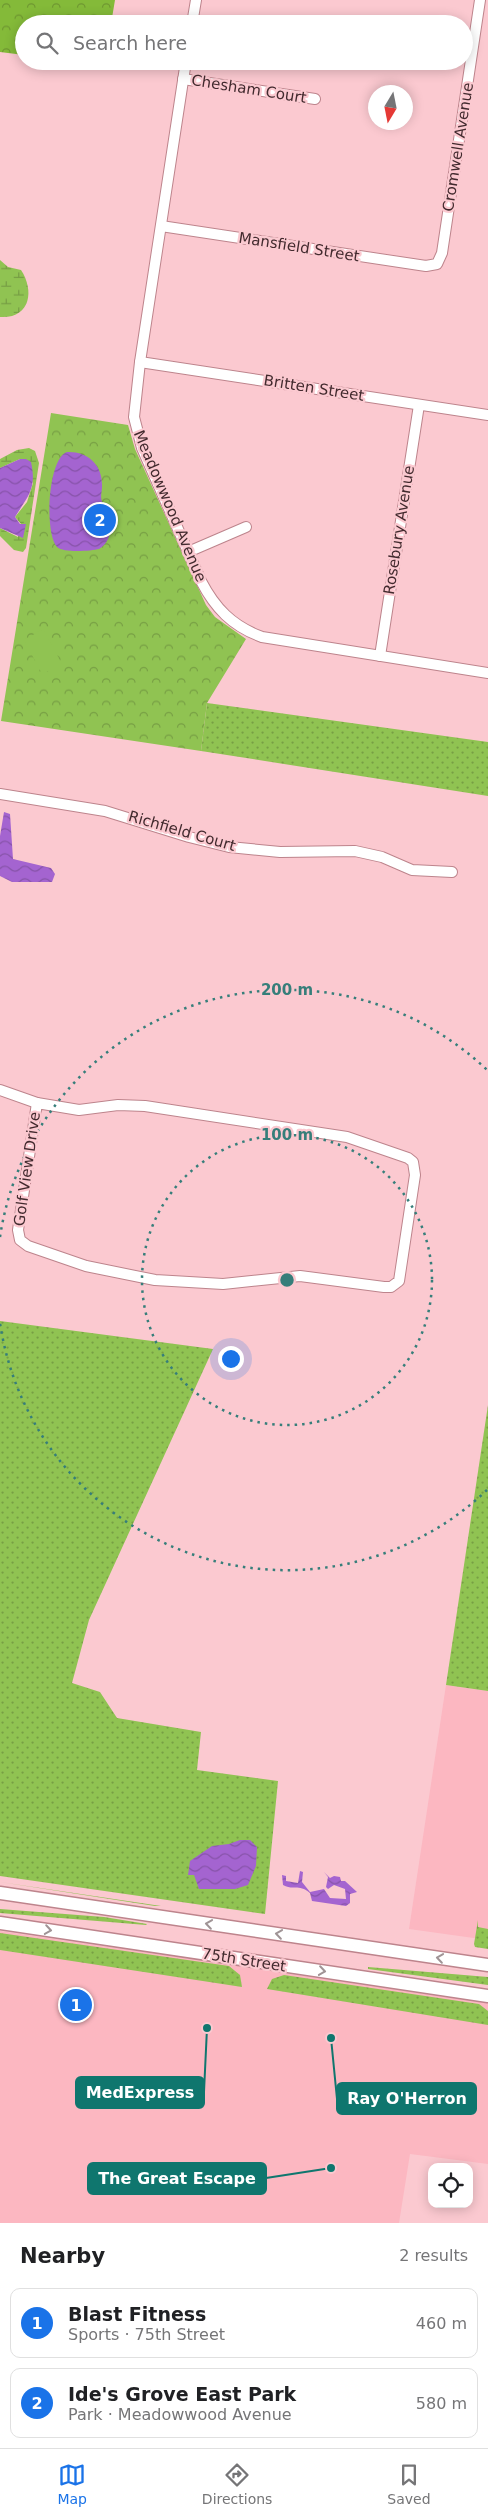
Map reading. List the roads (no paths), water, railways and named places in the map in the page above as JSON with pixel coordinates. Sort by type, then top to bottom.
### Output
[{"type":"main road","name":"75th Street","points":[[0,1893],[488,1965]]},
{"type":"main road","name":"75th Street","points":[[0,1923],[488,1996]]},
{"type":"street","points":[[194,15],[196,0]]},
{"type":"street","name":"Cromwell Avenue","points":[[473,47],[480,0]]},
{"type":"street","name":"Meadowwood Avenue","points":[[184,70],[134,406],[138,436],[188,552],[212,602],[230,620],[249,632],[272,639],[488,674]]},
{"type":"street","name":"Cromwell Avenue","points":[[437,264],[442,253],[469,70]]},
{"type":"street","name":"Chesham Court","points":[[183,79],[315,100]]},
{"type":"street","name":"Mansfield Street","points":[[161,226],[426,266],[437,264]]},
{"type":"street","name":"Britten Street","points":[[140,362],[488,415]]},
{"type":"street","name":"Rosebury Avenue","points":[[380,656],[419,405]]},
{"type":"street","points":[[188,552],[246,528]]},
{"type":"street","name":"Richfield Court","points":[[0,794],[106,810],[189,837],[229,846],[280,852],[355,851],[382,857],[412,870],[452,872]]},
{"type":"street","name":"Golf View Drive","points":[[0,1090],[37,1103],[79,1110],[118,1106],[145,1106],[347,1137],[408,1158],[415,1168],[415,1175],[399,1281],[391,1287],[300,1276],[223,1284],[171,1282],[99,1269],[28,1246],[20,1240],[18,1230],[37,1103]]},
{"type":"water","points":[[67,452],[81,454],[92,460],[100,472],[102,479],[101,500],[108,511],[110,533],[109,538],[99,549],[71,551],[60,549],[53,539],[49,512],[52,481],[61,457]]},
{"type":"water","points":[[20,459],[26,459],[31,462],[33,471],[30,492],[15,517],[20,524],[26,524],[23,538],[0,528],[0,468]]},
{"type":"water","points":[[4,812],[10,814],[13,859],[51,868],[55,874],[52,882],[12,882],[0,876],[0,836]]},
{"type":"water","points":[[240,1840],[250,1840],[257,1847],[256,1866],[248,1885],[235,1889],[199,1889],[194,1875],[188,1875],[190,1861],[212,1846],[229,1844]]},
{"type":"water","points":[[300,1871],[303,1872],[302,1882],[310,1892],[324,1889],[330,1898],[346,1899],[345,1889],[334,1885],[328,1889],[326,1887],[328,1877],[324,1872],[330,1878],[334,1876],[340,1877],[341,1881],[345,1881],[357,1892],[350,1894],[350,1903],[346,1906],[312,1901],[310,1893],[306,1890],[283,1885],[282,1875],[286,1876],[286,1881],[298,1883]]},
{"type":"place","name":"Ide's Grove East Park","points":[[100,520]]},
{"type":"place","name":"Blast Fitness","points":[[76,2005]]},
{"type":"place","name":"MedExpress","points":[[207,2028]]},
{"type":"place","name":"Ray O'Herron","points":[[331,2038]]},
{"type":"place","name":"The Great Escape","points":[[331,2168]]}]
